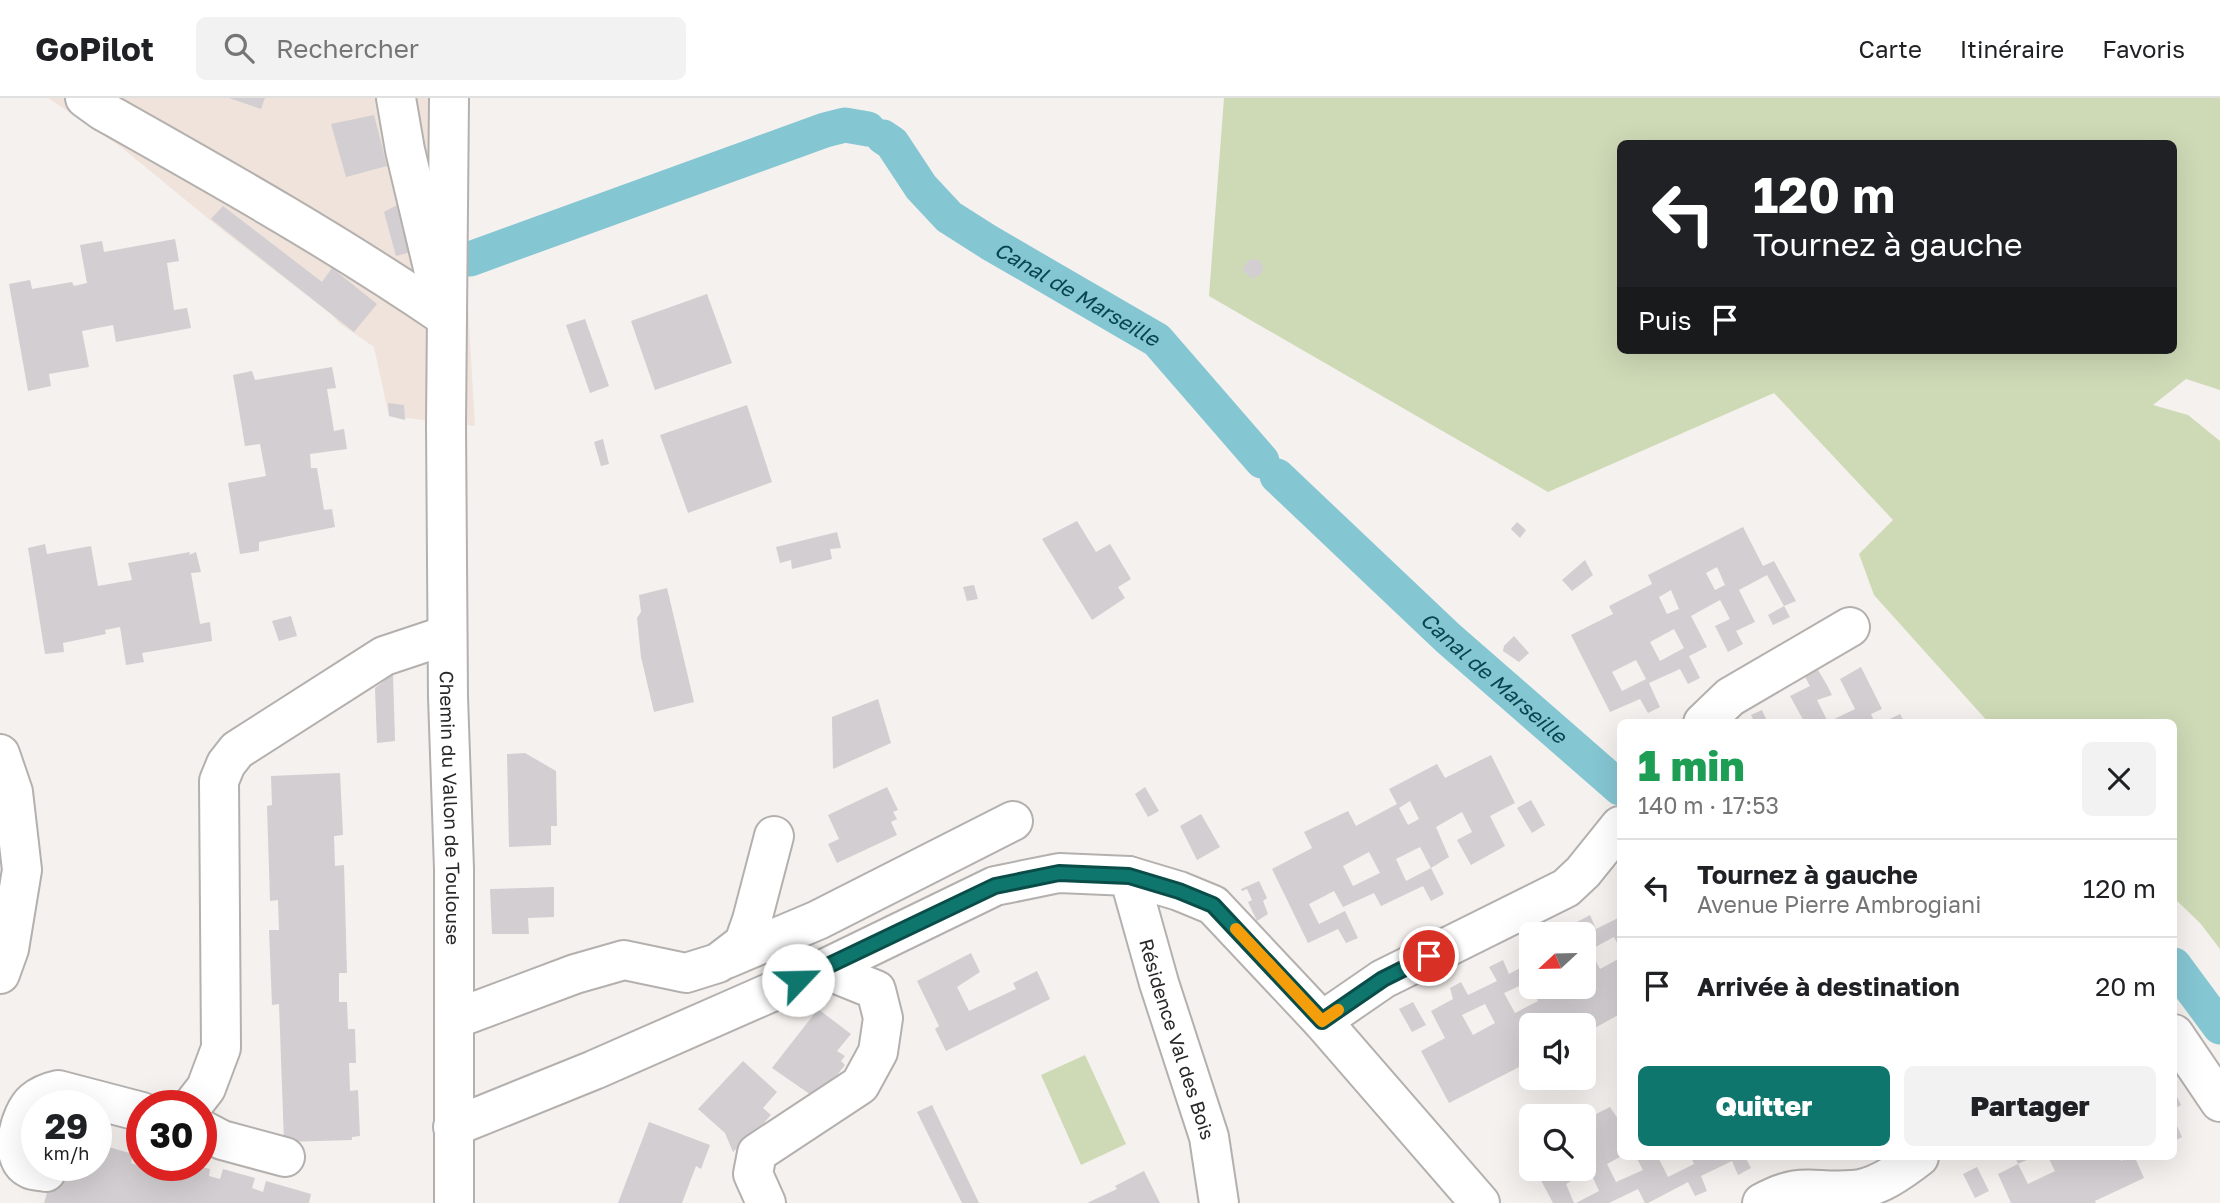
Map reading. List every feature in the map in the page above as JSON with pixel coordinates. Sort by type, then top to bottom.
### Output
[{"type":"street","points":[[85,98],[103,111],[257,197],[394,281],[447,318]]},
{"type":"street","points":[[396,98],[405,150],[447,318]]},
{"type":"street","points":[[447,318],[449,98]]},
{"type":"street","name":"Chemin du Vallon de Toulouse","points":[[447,318],[447,635],[454,869],[455,1019],[452,1200]]},
{"type":"street","points":[[1707,719],[1730,697],[1850,627]]},
{"type":"street","points":[[204,1090],[221,1048],[219,781],[226,764],[237,750],[384,656],[447,635]]},
{"type":"street","points":[[0,754],[12,792],[22,870],[9,949],[0,974]]},
{"type":"street","points":[[455,1019],[575,974],[624,960],[686,973],[718,963],[818,920],[1013,821]]},
{"type":"street","points":[[1322,1021],[1383,979],[1566,888],[1583,872],[1617,830]]},
{"type":"street","points":[[718,963],[744,943],[774,836]]},
{"type":"street","points":[[453,1127],[594,1070],[824,969],[995,886],[1059,873],[1129,876],[1179,891],[1213,905],[1322,1021],[1480,1203]]},
{"type":"street","name":"Résidence Val des Bois","points":[[1129,876],[1159,983],[1209,1137],[1219,1203]]},
{"type":"street","points":[[766,1203],[753,1174],[757,1153],[860,1086],[878,1052],[883,1018],[876,990],[824,969]]},
{"type":"street","points":[[2177,1038],[2220,1102]]},
{"type":"street","points":[[21,1128],[16,1143],[21,1163]]},
{"type":"street","points":[[217,1137],[285,1157]]},
{"type":"street","points":[[1762,1203],[1827,1173],[1853,1191],[1876,1185],[1914,1160]]},
{"type":"shaded area","points":[[48,98],[459,98],[463,226],[475,426],[389,416],[374,347],[339,323],[121,147]]},
{"type":"green space","points":[[1224,98],[2220,98],[2220,390],[2186,379],[2153,405],[2188,415],[2220,441],[2220,949],[2200,923],[2177,901],[2177,719],[1985,719],[1874,595],[1859,554],[1893,520],[1774,393],[1548,492],[1209,296]]},
{"type":"green space","points":[[1085,1055],[1126,1144],[1081,1165],[1041,1075]]},
{"type":"building","points":[[229,98],[265,98],[261,109]]},
{"type":"building","points":[[374,115],[387,166],[346,177],[331,124]]},
{"type":"building","points":[[401,203],[411,252],[396,256],[384,212]]},
{"type":"building","points":[[223,206],[322,282],[332,268],[377,304],[354,332],[211,219]]},
{"type":"building","points":[[175,239],[179,261],[167,263],[174,310],[187,308],[191,328],[116,342],[113,325],[82,331],[89,367],[49,374],[51,386],[28,391],[9,284],[30,280],[32,289],[72,282],[74,286],[87,283],[80,245],[102,241],[104,252]]},
{"type":"building","points":[[1259,260],[1263,265],[1262,273],[1253,279],[1242,270],[1248,261]]},
{"type":"building","points":[[707,294],[732,363],[655,390],[631,321]]},
{"type":"building","points":[[585,319],[609,386],[590,393],[566,325]]},
{"type":"building","points":[[332,367],[336,388],[327,389],[334,431],[344,429],[347,449],[310,454],[311,468],[317,468],[324,510],[332,509],[335,527],[259,542],[259,551],[240,554],[228,483],[266,476],[260,444],[245,446],[233,375],[252,371],[255,380]]},
{"type":"building","points":[[388,403],[404,405],[405,420],[389,416]]},
{"type":"building","points":[[747,405],[772,482],[688,513],[660,435]]},
{"type":"building","points":[[603,439],[609,464],[601,466],[594,442]]},
{"type":"building","points":[[1077,521],[1096,552],[1110,544],[1131,579],[1118,587],[1125,598],[1092,620],[1042,539]]},
{"type":"building","points":[[1517,522],[1526,530],[1520,538],[1511,529]]},
{"type":"building","points":[[1743,527],[1763,566],[1774,561],[1796,601],[1784,606],[1767,575],[1739,590],[1755,622],[1736,631],[1743,644],[1728,652],[1715,626],[1730,619],[1720,600],[1691,616],[1707,647],[1689,656],[1700,678],[1688,684],[1680,669],[1649,683],[1660,707],[1648,713],[1640,699],[1610,712],[1571,635],[1613,614],[1609,606],[1652,584],[1648,575]],"holes":[[[1717,567],[1725,585],[1715,590],[1706,573]],[[1671,590],[1679,609],[1667,614],[1659,597]],[[1674,629],[1684,648],[1660,661],[1650,642]],[[1636,660],[1646,679],[1622,691],[1612,672]]]},
{"type":"building","points":[[837,532],[841,548],[830,549],[832,559],[792,569],[791,560],[780,563],[776,547]]},
{"type":"building","points":[[45,544],[47,554],[91,546],[98,586],[132,580],[128,563],[196,552],[201,572],[191,573],[200,624],[210,622],[212,641],[142,653],[144,662],[126,665],[120,627],[105,630],[106,634],[63,643],[64,652],[45,654],[28,548]]},
{"type":"building","points":[[1585,560],[1593,575],[1572,591],[1562,580]]},
{"type":"building","points":[[974,585],[978,599],[967,601],[963,587]]},
{"type":"building","points":[[667,588],[694,702],[654,712],[641,657],[637,618],[641,612],[639,595]]},
{"type":"building","points":[[1784,606],[1790,617],[1773,625],[1768,615]]},
{"type":"building","points":[[291,616],[297,636],[279,641],[272,621]]},
{"type":"building","points":[[1514,636],[1529,653],[1519,662],[1503,651],[1504,646]]},
{"type":"building","points":[[1861,667],[1882,709],[1871,714],[1873,719],[1834,719],[1855,709],[1840,679]]},
{"type":"building","points":[[1818,670],[1832,695],[1817,700],[1826,719],[1803,719],[1790,696],[1810,686],[1804,675]]},
{"type":"building","points":[[393,674],[395,741],[377,743],[375,688]]},
{"type":"building","points":[[878,699],[891,743],[833,769],[832,717]]},
{"type":"building","points":[[1762,710],[1766,719],[1753,719],[1751,715]]},
{"type":"building","points":[[1900,714],[1903,719],[1890,719]]},
{"type":"building","points":[[525,753],[556,771],[557,826],[551,826],[551,845],[509,847],[507,754]]},
{"type":"building","points":[[1491,755],[1515,803],[1490,816],[1505,846],[1471,865],[1457,840],[1472,832],[1462,812],[1436,827],[1449,857],[1431,868],[1444,894],[1431,901],[1423,886],[1381,906],[1374,893],[1343,907],[1334,891],[1309,904],[1319,924],[1345,911],[1358,938],[1346,943],[1338,929],[1308,943],[1272,869],[1312,848],[1304,832],[1348,811],[1356,826],[1397,804],[1389,789],[1437,764],[1445,778]],"holes":[[[1410,801],[1419,819],[1408,825],[1399,808]],[[1420,847],[1431,868],[1406,881],[1396,859]],[[1369,852],[1380,873],[1353,886],[1343,866]]]},
{"type":"building","points":[[340,773],[343,835],[334,836],[335,866],[344,865],[347,973],[339,973],[339,1002],[347,1002],[348,1029],[355,1029],[356,1063],[349,1063],[350,1091],[358,1090],[360,1136],[352,1137],[352,1140],[284,1142],[279,1004],[272,1005],[269,930],[279,930],[278,900],[270,901],[267,806],[272,805],[271,776]]},
{"type":"building","points":[[887,787],[898,810],[893,812],[897,819],[891,822],[897,835],[837,863],[828,844],[839,839],[828,815]]},
{"type":"building","points":[[1145,787],[1159,811],[1148,817],[1135,794]]},
{"type":"building","points":[[1531,800],[1545,825],[1532,833],[1517,808]]},
{"type":"building","points":[[1201,814],[1220,847],[1197,860],[1180,826]]},
{"type":"building","points":[[1259,881],[1267,898],[1263,901],[1268,914],[1257,921],[1248,902],[1252,900],[1247,889],[1241,889]]},
{"type":"building","points":[[554,887],[554,917],[528,918],[529,934],[492,934],[490,889]]},
{"type":"building","points":[[1590,915],[1593,922],[1577,922]]},
{"type":"building","points":[[1617,918],[1617,943],[1614,937],[1596,947],[1596,929]]},
{"type":"building","points":[[971,953],[980,972],[957,987],[969,1011],[1016,989],[1013,983],[1037,971],[1050,999],[946,1051],[935,1029],[939,1026],[917,981]]},
{"type":"building","points":[[1503,960],[1509,974],[1519,969],[1519,986],[1504,993],[1515,1013],[1538,1001],[1537,999],[1596,999],[1596,961],[1600,969],[1617,960],[1617,1016],[1596,1027],[1596,1013],[1519,1013],[1519,1067],[1449,1103],[1421,1051],[1445,1038],[1431,1011],[1453,999],[1450,988],[1461,982],[1468,995],[1497,981],[1489,967]],"holes":[[[1485,1004],[1495,1023],[1473,1035],[1462,1015]]]},
{"type":"building","points":[[1413,1002],[1426,1025],[1412,1032],[1399,1009]]},
{"type":"building","points":[[818,1009],[851,1034],[837,1051],[845,1056],[841,1061],[845,1065],[823,1093],[814,1097],[772,1068]]},
{"type":"building","points":[[743,1061],[777,1092],[763,1108],[771,1115],[733,1152],[725,1133],[698,1109]]},
{"type":"building","points":[[932,1105],[979,1203],[962,1203],[917,1112]]},
{"type":"building","points":[[1610,1107],[1617,1118],[1617,1159],[1607,1164],[1616,1182],[1643,1170],[1638,1160],[1660,1160],[1668,1177],[1694,1164],[1692,1160],[1747,1160],[1751,1168],[1738,1175],[1732,1161],[1701,1176],[1707,1191],[1695,1196],[1688,1182],[1648,1203],[1645,1203],[1638,1189],[1609,1203],[1576,1203],[1599,1191],[1594,1181],[1596,1114]]},
{"type":"building","points":[[649,1122],[710,1145],[701,1169],[696,1166],[682,1203],[618,1203]]},
{"type":"building","points":[[2177,1126],[2182,1137],[2177,1140]]},
{"type":"building","points":[[112,1148],[126,1152],[126,1181],[217,1181],[223,1169],[255,1178],[252,1188],[263,1192],[266,1181],[311,1194],[309,1203],[44,1203],[51,1181],[112,1181]]},
{"type":"building","points":[[2050,1160],[2136,1160],[2144,1178],[2095,1201],[2096,1203],[2011,1203],[1998,1174],[2018,1164],[2028,1184],[2055,1171]]},
{"type":"building","points":[[1977,1167],[1989,1191],[1975,1198],[1963,1174]]},
{"type":"building","points":[[1144,1171],[1160,1203],[1087,1203],[1117,1189],[1115,1186]]},
{"type":"building","points":[[1541,1181],[1572,1181],[1566,1184],[1574,1203],[1553,1203]]},
{"type":"waterway","name":"Canal de Marseille","points":[[470,259],[825,130],[845,125],[868,129]]},
{"type":"waterway","name":"Canal de Marseille","points":[[883,137],[892,143],[921,187],[949,217],[1157,340],[1262,461]]},
{"type":"waterway","name":"Canal de Marseille","points":[[1277,476],[1448,638],[1617,785]]},
{"type":"waterway","name":"Canal de Marseille","points":[[2177,969],[2220,1027]]},
{"type":"slow traffic","points":[[1236,929],[1322,1021],[1338,1010]]},
{"type":"route","points":[[798,980],[995,886],[1059,873],[1129,876],[1179,891],[1213,905],[1322,1021],[1383,979],[1429,956]]}]
